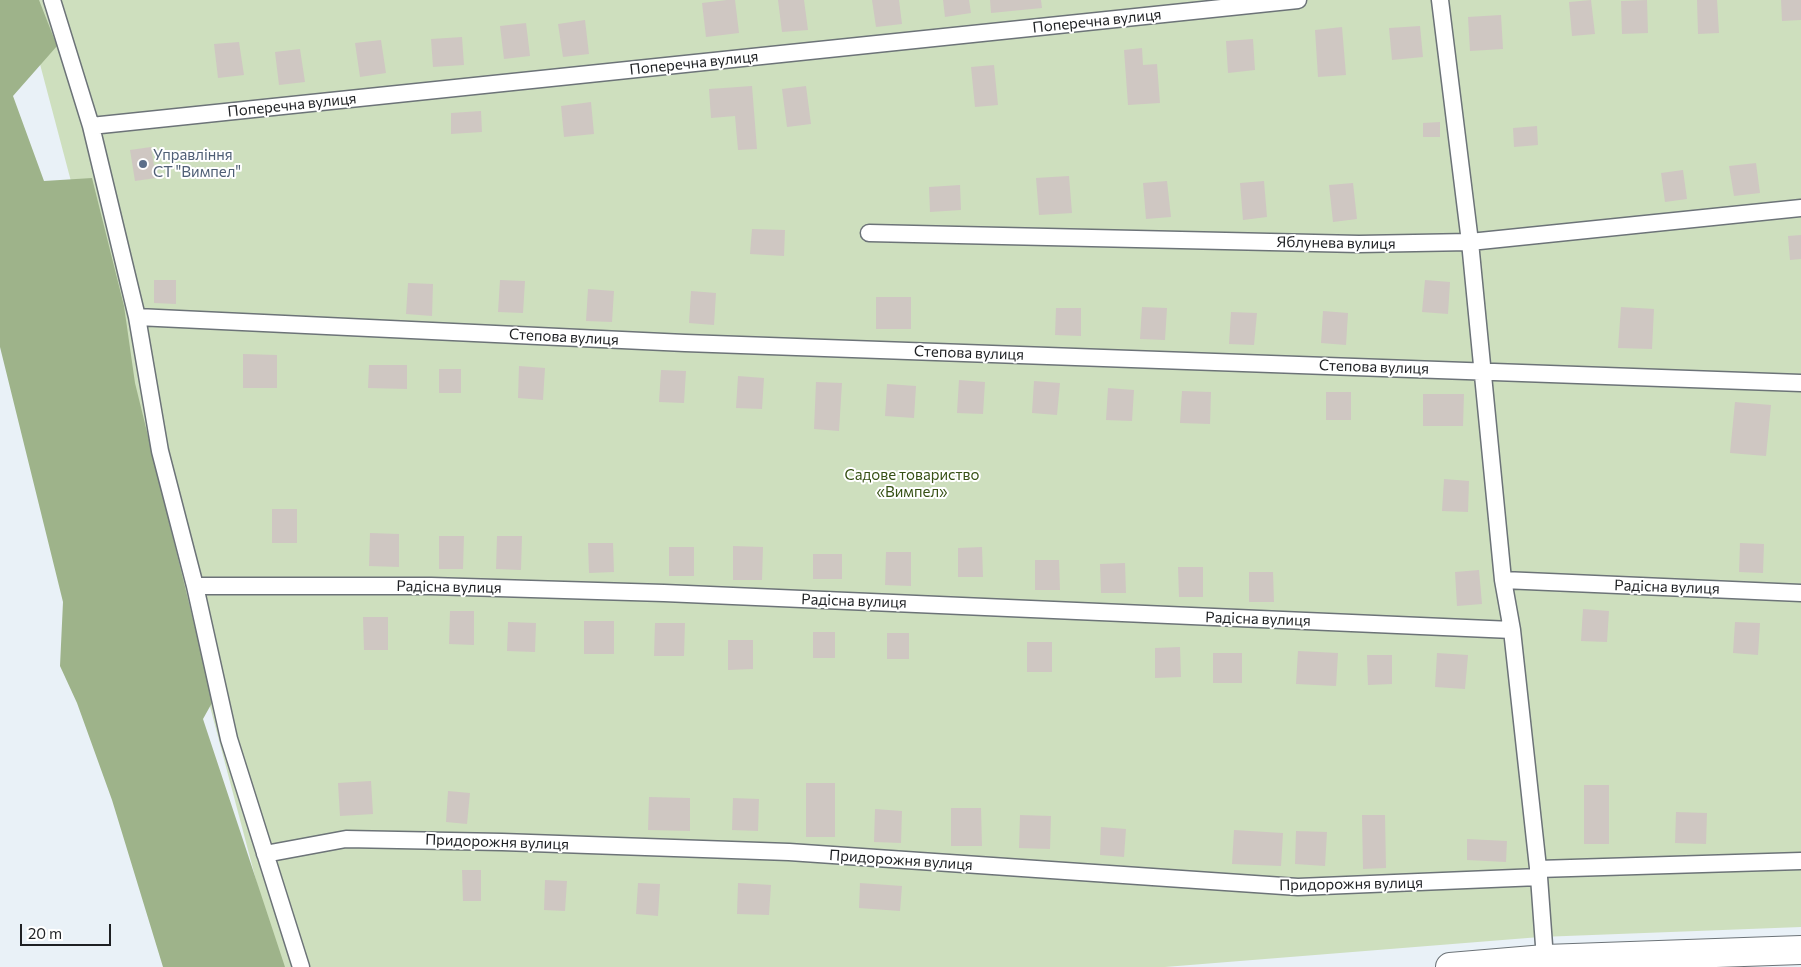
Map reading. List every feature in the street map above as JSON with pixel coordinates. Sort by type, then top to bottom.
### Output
[{"type":"street","points":[[1450,967],[1545,959],[1801,950]]},
{"type":"lane","points":[[52,0],[91,126],[138,317],[160,451],[195,586],[229,739],[301,967]]},
{"type":"lane","name":"Поперечна вулиця","points":[[91,126],[1298,0]]},
{"type":"lane","points":[[1440,0],[1470,242],[1503,580],[1512,630],[1538,873],[1545,959]]},
{"type":"lane","name":"Яблунева вулиця","points":[[869,233],[1349,244],[1470,242],[1801,208]]},
{"type":"lane","name":"Степова вулиця","points":[[138,317],[675,342],[1801,383]]},
{"type":"lane","name":"Радісна вулиця","points":[[1503,580],[1801,593]]},
{"type":"lane","name":"Радісна вулиця","points":[[195,586],[431,586],[664,593],[1512,630]]},
{"type":"lane","name":"Придорожня вулиця","points":[[265,854],[346,839],[502,842],[789,852],[1298,887],[1801,860]]},
{"type":"green space","points":[[0,0],[39,0],[57,46],[13,96],[44,181],[92,178],[124,306],[135,383],[213,701],[203,719],[285,967],[163,967],[112,800],[77,703],[60,666],[63,602],[0,347]]},
{"type":"green space","name":"Садове товариство «Вимпел»","points":[[23,0],[1801,0],[1801,927],[1540,937],[1165,967],[279,967]]},
{"type":"building","points":[[735,0],[739,33],[706,37],[702,3]]},
{"type":"building","points":[[778,0],[804,0],[808,30],[782,32]]},
{"type":"building","points":[[872,0],[899,0],[902,24],[876,27]]},
{"type":"building","points":[[943,0],[969,0],[971,13],[945,17]]},
{"type":"building","points":[[990,0],[1041,0],[1042,8],[991,13]]},
{"type":"building","points":[[1591,0],[1595,34],[1572,36],[1569,2]]},
{"type":"building","points":[[1647,0],[1648,33],[1622,34],[1621,1]]},
{"type":"building","points":[[1697,0],[1717,0],[1719,33],[1698,34]]},
{"type":"building","points":[[1781,0],[1801,0],[1801,20],[1782,21]]},
{"type":"building","points":[[1501,15],[1503,49],[1470,51],[1468,17]]},
{"type":"building","points":[[585,20],[589,54],[563,57],[558,24]]},
{"type":"building","points":[[526,23],[530,56],[504,59],[500,26]]},
{"type":"building","points":[[1420,26],[1423,57],[1392,60],[1389,28]]},
{"type":"building","points":[[1342,27],[1346,75],[1318,77],[1315,30]]},
{"type":"building","points":[[462,37],[464,65],[433,67],[431,39]]},
{"type":"building","points":[[1253,39],[1255,70],[1228,73],[1226,41]]},
{"type":"building","points":[[381,40],[386,73],[360,77],[355,43]]},
{"type":"building","points":[[239,42],[244,75],[218,78],[214,44]]},
{"type":"building","points":[[1142,48],[1143,65],[1157,64],[1160,103],[1128,105],[1124,50]]},
{"type":"building","points":[[300,49],[305,82],[279,85],[275,52]]},
{"type":"building","points":[[994,65],[998,105],[975,107],[971,67]]},
{"type":"building","points":[[752,86],[757,149],[738,150],[735,116],[711,118],[709,89]]},
{"type":"building","points":[[806,86],[811,124],[787,127],[782,89]]},
{"type":"building","points":[[591,102],[594,134],[564,137],[561,106]]},
{"type":"building","points":[[481,111],[482,132],[451,134],[451,113]]},
{"type":"building","points":[[1440,122],[1440,137],[1423,137],[1423,123]]},
{"type":"building","points":[[1537,126],[1538,145],[1514,147],[1513,128]]},
{"type":"building","name":"Управління СТ \"Вимпел\"","points":[[151,147],[156,178],[135,181],[130,150]]},
{"type":"building","points":[[1756,163],[1760,193],[1734,196],[1729,166]]},
{"type":"building","points":[[1683,170],[1687,199],[1665,202],[1661,173]]},
{"type":"building","points":[[1069,176],[1072,213],[1039,215],[1036,178]]},
{"type":"building","points":[[1167,181],[1171,217],[1146,219],[1143,183]]},
{"type":"building","points":[[1264,181],[1267,217],[1243,220],[1240,183]]},
{"type":"building","points":[[1353,183],[1357,219],[1333,222],[1329,185]]},
{"type":"building","points":[[960,185],[961,210],[930,212],[929,187]]},
{"type":"building","points":[[752,229],[785,230],[784,256],[750,254]]},
{"type":"building","points":[[1801,235],[1801,259],[1790,260],[1788,236]]},
{"type":"building","points":[[154,280],[176,280],[176,304],[154,303]]},
{"type":"building","points":[[500,280],[525,281],[523,313],[498,312]]},
{"type":"building","points":[[1425,280],[1450,282],[1448,314],[1422,312]]},
{"type":"building","points":[[408,283],[433,284],[432,316],[406,314]]},
{"type":"building","points":[[588,289],[614,291],[612,322],[586,321]]},
{"type":"building","points":[[691,291],[716,293],[714,325],[689,323]]},
{"type":"building","points":[[876,297],[911,297],[911,329],[876,329]]},
{"type":"building","points":[[1142,307],[1167,308],[1165,340],[1140,339]]},
{"type":"building","points":[[1621,307],[1654,309],[1652,349],[1618,348]]},
{"type":"building","points":[[1056,308],[1081,308],[1081,336],[1055,335]]},
{"type":"building","points":[[1323,311],[1348,313],[1346,345],[1321,343]]},
{"type":"building","points":[[1231,312],[1257,313],[1254,345],[1229,344]]},
{"type":"building","points":[[243,354],[277,355],[277,388],[243,388]]},
{"type":"building","points":[[369,365],[407,365],[407,389],[368,388]]},
{"type":"building","points":[[519,366],[545,368],[543,400],[518,398]]},
{"type":"building","points":[[439,369],[461,369],[461,393],[439,393]]},
{"type":"building","points":[[661,370],[686,371],[684,403],[659,402]]},
{"type":"building","points":[[738,376],[764,378],[762,409],[736,408]]},
{"type":"building","points":[[959,380],[985,382],[983,414],[957,413]]},
{"type":"building","points":[[1034,381],[1060,383],[1057,415],[1032,413]]},
{"type":"building","points":[[816,382],[842,383],[839,431],[814,429]]},
{"type":"building","points":[[887,384],[916,386],[914,418],[885,416]]},
{"type":"building","points":[[1108,388],[1134,390],[1132,421],[1106,420]]},
{"type":"building","points":[[1182,391],[1211,392],[1210,424],[1180,423]]},
{"type":"building","points":[[1326,392],[1351,392],[1351,420],[1326,420]]},
{"type":"building","points":[[1423,394],[1464,394],[1463,426],[1423,426]]},
{"type":"building","points":[[1735,402],[1771,405],[1766,456],[1730,453]]},
{"type":"building","points":[[1444,479],[1469,481],[1468,512],[1442,511]]},
{"type":"building","points":[[272,509],[297,509],[297,543],[272,543]]},
{"type":"building","points":[[370,533],[399,534],[399,567],[369,566]]},
{"type":"building","points":[[439,536],[464,536],[463,569],[439,569]]},
{"type":"building","points":[[497,536],[522,536],[521,570],[496,569]]},
{"type":"building","points":[[588,543],[613,543],[614,572],[589,573]]},
{"type":"building","points":[[1740,543],[1764,544],[1763,573],[1739,572]]},
{"type":"building","points":[[733,546],[763,547],[762,580],[733,580]]},
{"type":"building","points":[[669,547],[694,547],[694,576],[669,576]]},
{"type":"building","points":[[982,547],[983,577],[958,577],[958,548]]},
{"type":"building","points":[[886,552],[911,552],[911,586],[885,585]]},
{"type":"building","points":[[813,554],[842,554],[842,579],[813,579]]},
{"type":"building","points":[[1035,560],[1059,560],[1060,590],[1035,590]]},
{"type":"building","points":[[1125,563],[1126,593],[1101,593],[1100,564]]},
{"type":"building","points":[[1178,567],[1203,567],[1203,597],[1179,597]]},
{"type":"building","points":[[1479,570],[1482,604],[1457,606],[1455,572]]},
{"type":"building","points":[[1249,572],[1273,572],[1274,602],[1249,602]]},
{"type":"building","points":[[1583,609],[1609,611],[1607,642],[1581,641]]},
{"type":"building","points":[[450,611],[474,611],[474,645],[449,644]]},
{"type":"building","points":[[363,617],[388,617],[388,650],[364,650]]},
{"type":"building","points":[[584,621],[614,621],[614,654],[584,654]]},
{"type":"building","points":[[508,622],[536,623],[535,652],[507,651]]},
{"type":"building","points":[[1735,622],[1760,623],[1758,655],[1733,653]]},
{"type":"building","points":[[655,623],[685,623],[684,656],[654,656]]},
{"type":"building","points":[[813,632],[835,632],[835,658],[813,658]]},
{"type":"building","points":[[887,633],[909,633],[909,659],[887,659]]},
{"type":"building","points":[[728,640],[753,640],[753,669],[728,670]]},
{"type":"building","points":[[1027,642],[1052,642],[1052,672],[1027,672]]},
{"type":"building","points":[[1180,647],[1181,677],[1155,678],[1155,648]]},
{"type":"building","points":[[1298,651],[1338,653],[1336,686],[1296,684]]},
{"type":"building","points":[[1213,653],[1242,653],[1242,683],[1213,683]]},
{"type":"building","points":[[1437,653],[1468,655],[1465,689],[1435,687]]},
{"type":"building","points":[[1367,655],[1392,655],[1392,684],[1368,685]]},
{"type":"building","points":[[371,781],[373,814],[340,816],[338,783]]},
{"type":"building","points":[[806,783],[835,783],[835,837],[806,837]]},
{"type":"building","points":[[1584,785],[1609,785],[1609,844],[1584,844]]},
{"type":"building","points":[[448,791],[470,793],[467,824],[446,822]]},
{"type":"building","points":[[649,797],[690,798],[690,831],[648,830]]},
{"type":"building","points":[[733,798],[759,799],[758,831],[732,830]]},
{"type":"building","points":[[951,808],[981,808],[982,846],[951,846]]},
{"type":"building","points":[[875,809],[902,811],[901,843],[874,842]]},
{"type":"building","points":[[1676,812],[1707,813],[1706,844],[1675,843]]},
{"type":"building","points":[[1020,815],[1051,816],[1050,849],[1019,848]]},
{"type":"building","points":[[1362,815],[1385,815],[1386,868],[1363,869]]},
{"type":"building","points":[[1101,827],[1126,829],[1124,857],[1100,855]]},
{"type":"building","points":[[1234,830],[1283,833],[1281,866],[1232,864]]},
{"type":"building","points":[[1296,831],[1327,832],[1325,866],[1295,864]]},
{"type":"building","points":[[1467,839],[1507,841],[1506,862],[1467,860]]},
{"type":"building","points":[[462,870],[481,870],[481,901],[463,901]]},
{"type":"building","points":[[545,880],[567,881],[565,911],[544,910]]},
{"type":"building","points":[[638,883],[660,884],[658,916],[636,914]]},
{"type":"building","points":[[738,883],[771,885],[769,915],[737,914]]},
{"type":"building","points":[[860,883],[902,886],[900,911],[859,908]]},
{"type":"place","name":"Управління СТ \"Вимпел\"","points":[[143,164]]}]
